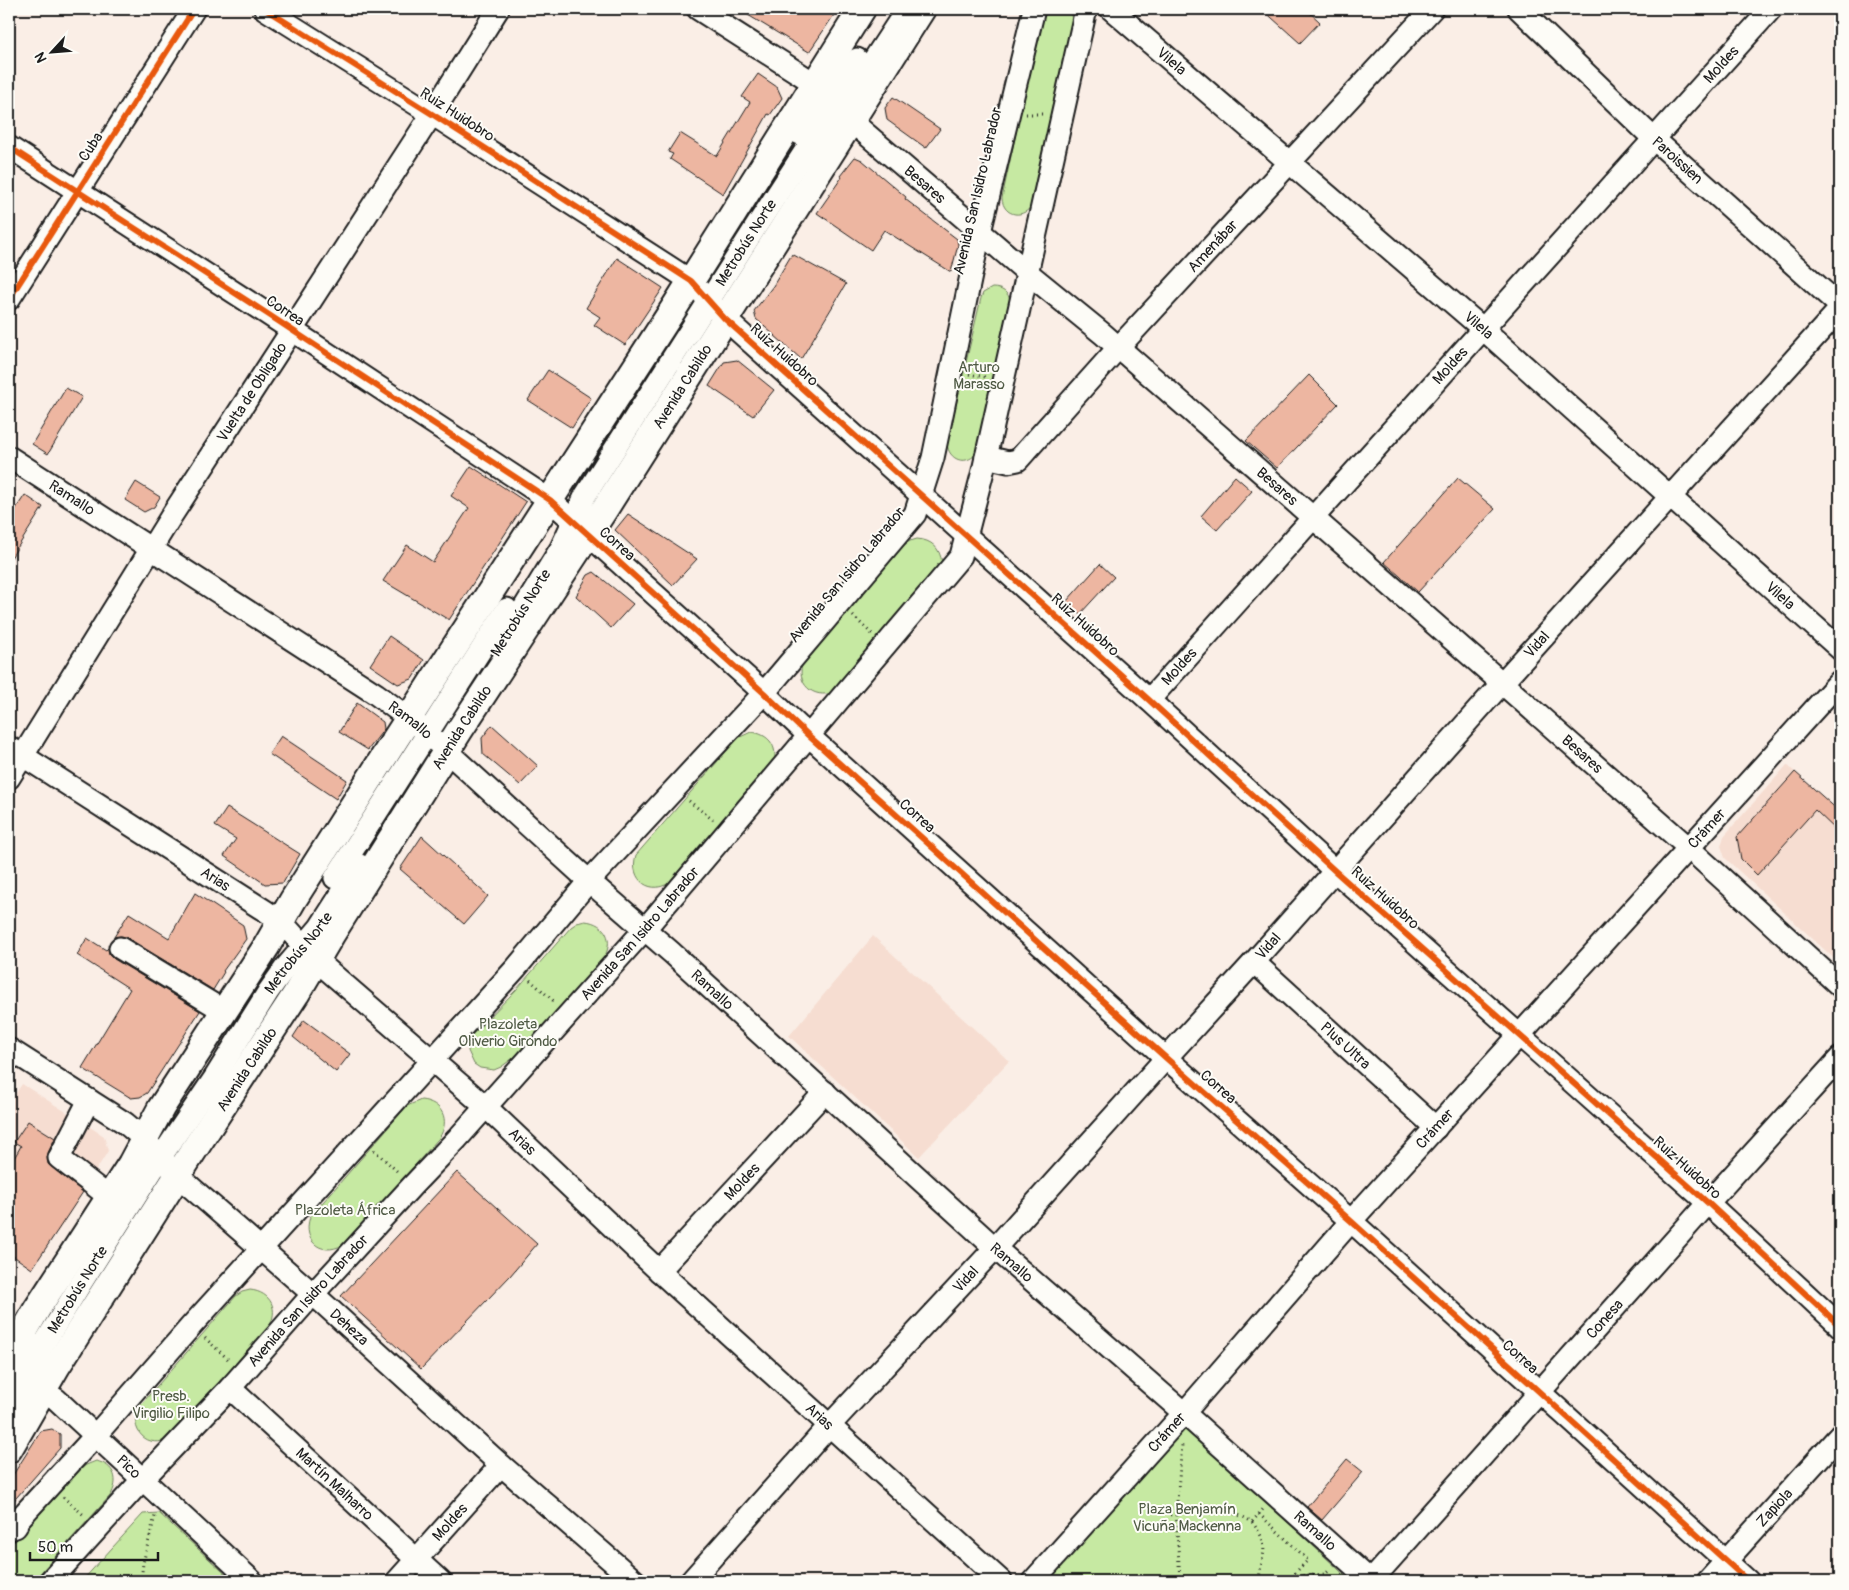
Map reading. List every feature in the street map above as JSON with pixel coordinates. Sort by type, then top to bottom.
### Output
[{"type":"main road","name":"Avenida Cabildo","points":[[159,1154],[161,1108],[224,1011],[299,940],[431,737],[706,298],[833,102],[862,9]]},
{"type":"main road","name":"Avenida Cabildo","points":[[20,1365],[159,1154],[296,994],[299,940],[431,737],[706,298],[833,102],[922,9]]},
{"type":"main road","name":"Avenida Cabildo","points":[[9,1448],[20,1365],[38,1310],[131,1164],[159,1154]]},
{"type":"street","name":"Cuba","points":[[9,299],[194,9]]},
{"type":"street","name":"Ruiz Huidobro","points":[[265,9],[432,114],[706,298],[1335,871],[1708,1203],[1840,1326]]},
{"type":"street","name":"Vuelta de Obligado","points":[[9,778],[16,751],[150,550],[498,9]]},
{"type":"street","name":"Besares","points":[[698,9],[833,102],[980,232],[1118,348],[1502,683],[1690,849],[1840,986]]},
{"type":"street","points":[[833,102],[845,77],[890,9]]},
{"type":"street","points":[[833,102],[856,87],[907,9]]},
{"type":"street","name":"Avenida San Isidro Labrador","points":[[10,1527],[50,1486],[192,1325],[516,968],[589,881],[764,693],[915,514],[934,458],[980,232],[1007,114],[1034,9]]},
{"type":"street","name":"Avenida San Isidro Labrador","points":[[50,1581],[142,1480],[237,1381],[313,1294],[486,1107],[645,929],[961,556],[986,457],[1086,9]]},
{"type":"street","name":"Vilela","points":[[1111,9],[1482,328],[1840,649]]},
{"type":"street","name":"Amenábar","points":[[986,457],[1008,462],[1018,460],[1118,348],[1432,9]]},
{"type":"street","name":"Paroissien","points":[[1519,9],[1654,139],[1840,306]]},
{"type":"street","name":"Moldes","points":[[1149,700],[1770,9]]},
{"type":"street","name":"Correa","points":[[9,147],[292,331],[569,517],[809,736],[1166,1058],[1351,1221],[1748,1581]]},
{"type":"street","name":"Vidal","points":[[691,1581],[829,1426],[995,1248],[1254,962],[1502,683],[1840,309]]},
{"type":"street","name":"Ramallo","points":[[9,457],[150,550],[376,694],[431,737],[995,1248],[1184,1413],[1371,1581]]},
{"type":"street","name":"Crámer","points":[[1033,1581],[1184,1413],[1351,1221],[1690,849],[1840,681]]},
{"type":"street","name":"Arias","points":[[16,751],[299,940],[486,1107],[659,1271],[1000,1581]]},
{"type":"street","name":"Metrobús Norte","points":[[159,1154],[274,956],[299,940]]},
{"type":"street","points":[[120,948],[224,1011]]},
{"type":"street","name":"Plus Ultra","points":[[1254,962],[1436,1128]]},
{"type":"street","name":"Deheza","points":[[9,1049],[125,1123],[501,1464],[635,1581]]},
{"type":"street","name":"Conesa","points":[[1371,1581],[1840,1058]]},
{"type":"street","name":"Moldes","points":[[659,1271],[825,1092]]},
{"type":"street","points":[[88,1100],[58,1158],[109,1197]]},
{"type":"street","points":[[9,1391],[20,1365]]},
{"type":"street","points":[[9,1421],[19,1406],[20,1365]]},
{"type":"street","name":"Pico","points":[[20,1365],[252,1581]]},
{"type":"street","name":"Martín Malharro","points":[[237,1381],[416,1560],[440,1581]]},
{"type":"street","name":"Zapiola","points":[[1708,1581],[1840,1435]]},
{"type":"street","name":"Moldes","points":[[398,1581],[501,1464]]},
{"type":"path","points":[[1007,114],[1063,114]]},
{"type":"path","points":[[952,372],[1003,380]]},
{"type":"path","points":[[840,605],[885,646]]},
{"type":"path","points":[[675,789],[727,832]]},
{"type":"path","points":[[516,968],[569,1014]]},
{"type":"path","points":[[361,1138],[413,1185]]},
{"type":"path","points":[[192,1325],[237,1381]]},
{"type":"path","points":[[1180,1581],[1176,1513],[1184,1413]]},
{"type":"path","points":[[50,1486],[99,1528]]},
{"type":"path","points":[[1252,1522],[1275,1495]]},
{"type":"path","points":[[141,1581],[151,1529],[163,1500]]},
{"type":"path","points":[[1170,1515],[1220,1510],[1241,1514],[1252,1522],[1261,1533],[1265,1548],[1259,1580]]},
{"type":"path","points":[[1259,1514],[1308,1560],[1292,1577]]},
{"type":"path","points":[[1223,1581],[1325,1574],[1343,1556]]},
{"type":"path","points":[[1134,1576],[1135,1581]]},
{"type":"shaded area","points":[[1787,765],[1840,812],[1840,964],[1725,858],[1721,846],[1724,836]]},
{"type":"shaded area","points":[[873,936],[1009,1061],[919,1157],[789,1036]]},
{"type":"shaded area","points":[[22,1084],[104,1136],[108,1151],[58,1232],[9,1202],[9,1104]]},
{"type":"green space","points":[[1044,9],[1068,9],[1072,23],[1033,203],[1025,212],[1015,214],[1006,209],[1002,198]]},
{"type":"green space","name":"Arturo Marasso","points":[[992,288],[1004,291],[1011,302],[976,454],[967,460],[958,460],[948,450],[947,444],[981,298],[983,293]]},
{"type":"green space","points":[[917,539],[931,543],[937,549],[942,563],[834,692],[819,694],[813,692],[804,683],[802,677],[803,662],[904,545]]},
{"type":"green space","points":[[751,732],[763,735],[771,742],[775,752],[774,764],[673,880],[657,887],[650,887],[644,884],[635,872],[636,855],[738,738]]},
{"type":"green space","name":"Plazoleta Oliverio Girondo","points":[[585,921],[598,925],[606,934],[608,946],[603,959],[524,1050],[494,1070],[480,1068],[474,1064],[468,1051],[470,1037],[516,990],[571,927]]},
{"type":"green space","name":"Plazoleta África","points":[[421,1100],[434,1104],[442,1113],[444,1125],[439,1138],[347,1242],[331,1249],[317,1246],[309,1234],[310,1217],[407,1106]]},
{"type":"green space","name":"Presb. Virgilio Filipo","points":[[250,1290],[263,1294],[271,1303],[273,1315],[268,1328],[174,1435],[158,1442],[145,1438],[136,1426],[137,1409],[236,1296]]},
{"type":"green space","name":"Plaza Benjamín Vicuña Mackenna","points":[[1182,1424],[1351,1581],[1049,1581]]},
{"type":"green space","points":[[96,1461],[108,1466],[114,1474],[115,1485],[110,1496],[33,1581],[9,1581],[9,1547],[81,1469]]},
{"type":"green space","points":[[159,1513],[233,1581],[82,1581],[143,1514]]},
{"type":"building","points":[[738,9],[838,9],[809,52]]},
{"type":"building","points":[[1262,9],[1306,9],[1320,22],[1300,43]]},
{"type":"building","points":[[758,74],[777,87],[782,98],[770,115],[768,114],[723,194],[670,159],[673,154],[668,152],[680,133],[717,156],[750,102],[742,97]]},
{"type":"building","points":[[893,97],[940,129],[926,148],[887,120],[885,108]]},
{"type":"building","points":[[855,157],[862,160],[906,197],[905,199],[957,239],[958,245],[951,272],[884,230],[871,250],[817,213],[842,177],[840,176]]},
{"type":"building","points":[[792,254],[846,284],[801,359],[756,319],[754,311],[773,286]]},
{"type":"building","points":[[617,258],[663,288],[625,345],[594,325],[600,317],[586,308]]},
{"type":"building","points":[[737,360],[774,390],[753,416],[709,386],[724,362]]},
{"type":"building","points":[[548,370],[591,398],[572,428],[528,400]]},
{"type":"building","points":[[1309,375],[1338,404],[1277,468],[1246,441]]},
{"type":"building","points":[[66,388],[82,397],[48,454],[32,444]]},
{"type":"building","points":[[471,466],[526,502],[449,620],[383,581],[407,545],[433,562],[469,508],[451,496]]},
{"type":"building","points":[[1235,476],[1252,491],[1217,530],[1201,516]]},
{"type":"building","points":[[1458,478],[1495,509],[1418,592],[1384,562]]},
{"type":"building","points":[[136,482],[160,497],[154,507],[144,512],[125,500]]},
{"type":"building","points":[[25,495],[43,507],[9,561],[9,519]]},
{"type":"building","points":[[628,514],[697,559],[673,585],[615,530]]},
{"type":"building","points":[[1100,564],[1114,577],[1080,614],[1066,602]]},
{"type":"building","points":[[594,572],[633,604],[611,628],[576,596],[588,575]]},
{"type":"building","points":[[389,636],[424,660],[412,679],[398,684],[370,665]]},
{"type":"building","points":[[357,703],[383,722],[384,729],[368,750],[339,732]]},
{"type":"building","points":[[492,725],[538,766],[520,785],[483,754],[482,738]]},
{"type":"building","points":[[281,736],[347,780],[336,799],[269,754]]},
{"type":"building","points":[[1795,772],[1840,812],[1840,834],[1815,810],[1757,875],[1741,859],[1737,837]]},
{"type":"building","points":[[227,808],[300,854],[283,883],[265,884],[224,856],[236,839],[215,826]]},
{"type":"building","points":[[422,836],[488,896],[464,924],[400,869]]},
{"type":"building","points":[[195,893],[243,925],[246,939],[223,971],[213,990],[126,937],[114,937],[129,913],[169,938]]},
{"type":"building","points":[[87,938],[106,950],[108,948],[109,954],[114,959],[200,1011],[147,1093],[140,1097],[131,1098],[82,1068],[130,989],[77,955]]},
{"type":"building","points":[[304,1020],[350,1054],[336,1072],[293,1037]]},
{"type":"building","points":[[28,1121],[55,1138],[48,1153],[48,1164],[83,1192],[32,1269],[9,1253],[9,1167],[21,1146],[14,1142]]},
{"type":"building","points":[[457,1172],[537,1244],[510,1276],[421,1369],[341,1296]]},
{"type":"building","points":[[52,1429],[60,1434],[60,1448],[9,1506],[9,1481],[41,1431]]},
{"type":"building","points":[[1347,1459],[1363,1472],[1322,1520],[1307,1507]]},
{"type":"cycle path","points":[[9,299],[194,9]]},
{"type":"cycle path","points":[[265,9],[691,281],[725,319],[1149,700],[1335,871],[1708,1203],[1840,1326]]},
{"type":"cycle path","points":[[9,147],[550,500],[809,736],[1166,1058],[1351,1221],[1748,1581]]}]
